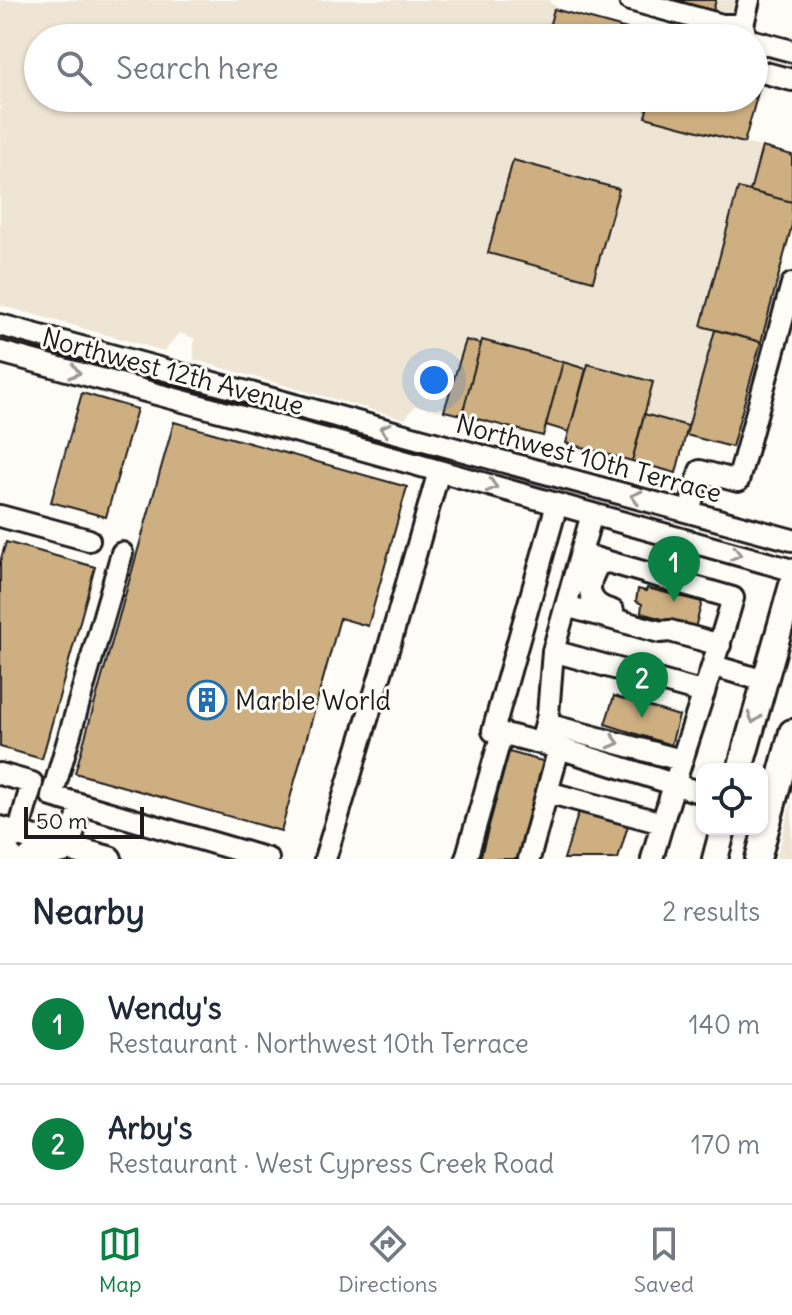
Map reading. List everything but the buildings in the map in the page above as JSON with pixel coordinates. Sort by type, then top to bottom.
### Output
[{"type":"main road","points":[[742,763],[792,585]]},
{"type":"main road","points":[[761,858],[786,780],[792,732]]},
{"type":"main road","points":[[11,859],[6,835],[109,859]]},
{"type":"main road","points":[[715,859],[721,835]]},
{"type":"main road","points":[[30,859],[62,846]]},
{"type":"street","points":[[630,0],[718,24]]},
{"type":"street","points":[[726,24],[746,19]]},
{"type":"street","points":[[768,34],[792,51]]},
{"type":"street","points":[[768,74],[792,80]]},
{"type":"street","points":[[689,512],[700,471],[738,481],[792,284]]},
{"type":"street","name":"Northwest 12th Avenue","points":[[0,325],[281,400]]},
{"type":"street","name":"Northwest 12th Avenue","points":[[0,352],[332,441]]},
{"type":"street","name":"Northwest 10th Terrace","points":[[281,400],[792,540]]},
{"type":"street","points":[[417,465],[423,439]]},
{"type":"street","name":"Northwest 10th Terrace","points":[[332,441],[792,570]]},
{"type":"street","points":[[325,859],[439,471]]},
{"type":"street","points":[[557,504],[493,731],[681,760]]},
{"type":"street","points":[[529,859],[547,792],[553,651],[592,514]]},
{"type":"street","points":[[0,516],[89,540]]},
{"type":"street","points":[[122,553],[52,796],[268,859]]},
{"type":"street","points":[[581,554],[733,598],[652,859]]},
{"type":"street","points":[[609,562],[599,564],[590,590],[598,606],[663,625],[670,631]]},
{"type":"street","points":[[566,606],[720,645]]},
{"type":"street","points":[[553,651],[704,693]]},
{"type":"street","points":[[714,666],[765,681]]},
{"type":"street","points":[[466,859],[502,733]]},
{"type":"street","points":[[549,738],[696,791]]},
{"type":"street","points":[[0,774],[32,783],[6,835]]},
{"type":"street","points":[[547,792],[662,823]]},
{"type":"street","points":[[62,846],[81,805]]},
{"type":"shaded area","points":[[0,0],[551,0],[554,9],[609,24],[24,24],[24,112],[753,112],[745,143],[792,155],[792,225],[732,447],[686,435],[676,473],[566,443],[569,432],[546,425],[543,436],[415,406],[405,419],[194,360],[194,338],[179,333],[164,351],[0,305]]},
{"type":"shaded area","points":[[630,0],[749,0],[743,24]]},
{"type":"shaded area","points":[[792,800],[792,859],[776,859]]},
{"type":"place","name":"Wendy's","points":[[674,602]]},
{"type":"place","name":"Marble World","points":[[207,700]]},
{"type":"place","name":"Arby's","points":[[642,718]]}]
